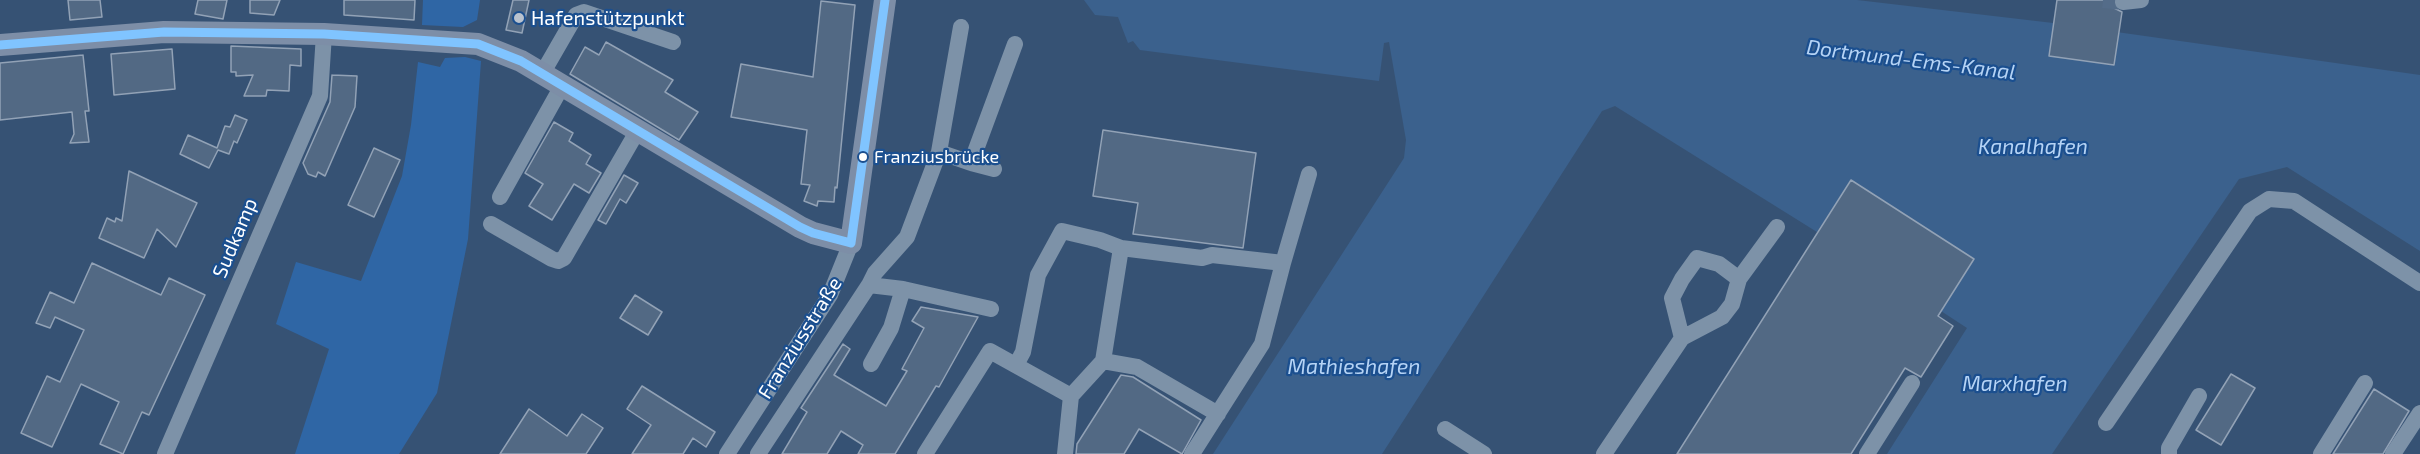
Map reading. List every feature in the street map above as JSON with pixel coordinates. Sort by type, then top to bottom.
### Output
[{"type":"main road","name":"Franziusstraße","points":[[851,243],[885,0]]},
{"type":"main road","points":[[0,45],[164,32],[324,34],[478,44],[508,55],[542,74],[806,230],[851,243]]},
{"type":"street","points":[[2123,2],[2141,0]]},
{"type":"street","points":[[542,74],[576,15],[584,12],[673,42]]},
{"type":"street","points":[[758,454],[874,273],[907,237],[939,153],[961,27]]},
{"type":"street","name":"Sudkamp","points":[[165,454],[320,96],[324,34]]},
{"type":"street","points":[[971,163],[1015,44]]},
{"type":"street","points":[[500,197],[562,86]]},
{"type":"street","points":[[491,224],[552,259],[564,258],[638,130]]},
{"type":"street","points":[[939,153],[994,169]]},
{"type":"street","points":[[1192,454],[1262,344],[1282,263],[1309,174]]},
{"type":"street","points":[[2106,423],[2250,211],[2269,199],[2294,201],[2420,283]]},
{"type":"street","points":[[1604,454],[1682,338],[1722,317],[1732,303],[1739,279],[1777,227]]},
{"type":"street","points":[[1016,365],[1023,352],[1038,275],[1062,231],[1100,240],[1121,248],[1202,258],[1212,255],[1282,263]]},
{"type":"street","name":"Franziusstraße","points":[[727,454],[830,295],[851,243]]},
{"type":"street","points":[[1065,454],[1071,396],[1103,360],[1121,248]]},
{"type":"street","points":[[1682,338],[1672,298],[1697,258],[1719,264],[1739,279]]},
{"type":"street","points":[[868,285],[903,289],[991,309]]},
{"type":"street","points":[[871,364],[891,328],[903,289]]},
{"type":"street","points":[[925,454],[990,351],[1071,396]]},
{"type":"street","points":[[1103,360],[1137,367],[1218,414]]},
{"type":"street","points":[[1867,454],[1912,383]]},
{"type":"street","points":[[2321,454],[2365,383]]},
{"type":"street","points":[[2169,454],[2169,448],[2199,396]]},
{"type":"street","points":[[2393,454],[2420,413]]},
{"type":"street","points":[[1445,429],[1484,454]]},
{"type":"shaded area","points":[[423,0],[480,0],[477,20],[463,27],[422,25]]},
{"type":"shaded area","points":[[465,57],[481,61],[468,239],[437,393],[399,454],[295,454],[329,349],[276,324],[296,262],[361,281],[402,176],[411,125],[418,62],[440,67],[445,58]]},
{"type":"water","name":"Kanalhafen","points":[[1084,0],[1857,0],[2053,23],[2420,75],[2420,251],[2287,167],[2239,179],[2052,454],[1887,454],[1967,328],[1941,311],[1974,259],[1851,180],[1817,232],[1615,106],[1602,111],[1382,454],[1213,454],[1404,158],[1406,140],[1389,42],[1384,43],[1379,81],[1140,50],[1133,41],[1128,43],[1118,17],[1095,15]]},
{"type":"building","points":[[68,0],[100,0],[102,17],[70,20]]},
{"type":"building","points":[[198,0],[227,0],[223,19],[195,14]]},
{"type":"building","points":[[250,0],[280,0],[274,15],[250,13]]},
{"type":"building","points":[[344,0],[415,0],[414,20],[344,15]]},
{"type":"building","name":"Hafenstützpunkt","points":[[513,0],[529,0],[522,33],[506,30]]},
{"type":"building","points":[[2057,0],[2113,0],[2114,8],[2122,12],[2114,65],[2049,56]]},
{"type":"building","points":[[821,1],[855,5],[837,188],[835,187],[834,202],[818,201],[817,206],[804,201],[810,185],[801,184],[807,130],[731,117],[741,64],[813,77]]},
{"type":"building","points":[[606,42],[673,80],[665,92],[698,112],[679,140],[570,74],[585,47],[599,55]]},
{"type":"building","points":[[231,46],[301,49],[301,66],[290,65],[289,91],[267,90],[266,96],[244,96],[253,75],[236,76],[236,72],[231,72]]},
{"type":"building","points":[[172,49],[175,89],[114,95],[111,54]]},
{"type":"building","points":[[83,55],[89,111],[85,111],[89,142],[70,143],[74,134],[72,112],[0,120],[0,63]]},
{"type":"building","points":[[332,75],[357,76],[355,107],[325,176],[318,172],[316,177],[308,174],[303,163],[330,102]]},
{"type":"building","points":[[235,115],[247,120],[237,143],[234,141],[229,154],[218,150],[209,168],[180,154],[188,135],[217,148],[225,126],[230,127]]},
{"type":"building","points":[[554,122],[573,133],[569,141],[591,155],[586,164],[601,173],[589,193],[574,184],[552,220],[529,206],[543,184],[525,173]]},
{"type":"building","points":[[1103,130],[1256,153],[1243,248],[1133,234],[1138,203],[1093,196]]},
{"type":"building","points":[[374,148],[400,160],[374,217],[348,205]]},
{"type":"building","points":[[129,171],[197,203],[176,247],[157,229],[144,258],[99,238],[107,218],[115,222],[116,218],[122,221]]},
{"type":"building","points":[[624,175],[638,183],[626,203],[620,199],[606,224],[598,220]]},
{"type":"building","points":[[1851,180],[1974,259],[1938,316],[1953,326],[1921,377],[1905,368],[1851,454],[1677,454]]},
{"type":"building","points":[[92,263],[161,295],[169,278],[205,295],[149,415],[142,412],[123,454],[100,444],[119,402],[81,384],[52,447],[21,433],[47,376],[60,382],[84,330],[55,317],[50,328],[36,323],[50,292],[74,303]]},
{"type":"building","points":[[635,295],[662,312],[648,335],[620,318]]},
{"type":"building","points":[[921,307],[978,317],[939,387],[936,386],[895,454],[858,454],[863,445],[841,431],[827,454],[782,454],[807,412],[801,408],[843,344],[850,349],[834,375],[886,406],[907,371],[902,369],[924,328],[912,321]]},
{"type":"building","points":[[2231,374],[2255,388],[2221,445],[2196,430]]},
{"type":"building","points":[[1121,375],[1133,377],[1201,420],[1182,454],[1139,429],[1124,454],[1076,454],[1077,444]]},
{"type":"building","points":[[642,386],[715,432],[706,447],[693,438],[683,454],[632,454],[651,425],[627,409]]},
{"type":"building","points":[[2374,389],[2409,411],[2383,454],[2333,454]]},
{"type":"building","points":[[529,409],[567,436],[582,414],[603,428],[586,454],[500,454]]},
{"type":"tunnel","points":[[2103,0],[2123,2]]},
{"type":"transit line","points":[[851,243],[885,0]]},
{"type":"transit line","points":[[0,45],[164,32],[324,34],[478,44],[521,61],[800,227],[813,233],[851,243]]},
{"type":"place","name":"Hafenstützpunkt","points":[[519,18]]},
{"type":"place","name":"Franziusbrücke","points":[[863,157]]},
{"type":"water label","name":"Dortmund-Ems-Kanal","points":[[1911,60]]},
{"type":"water label","name":"Mathieshafen","points":[[1354,367]]},
{"type":"water label","name":"Marxhafen","points":[[2015,384]]}]
